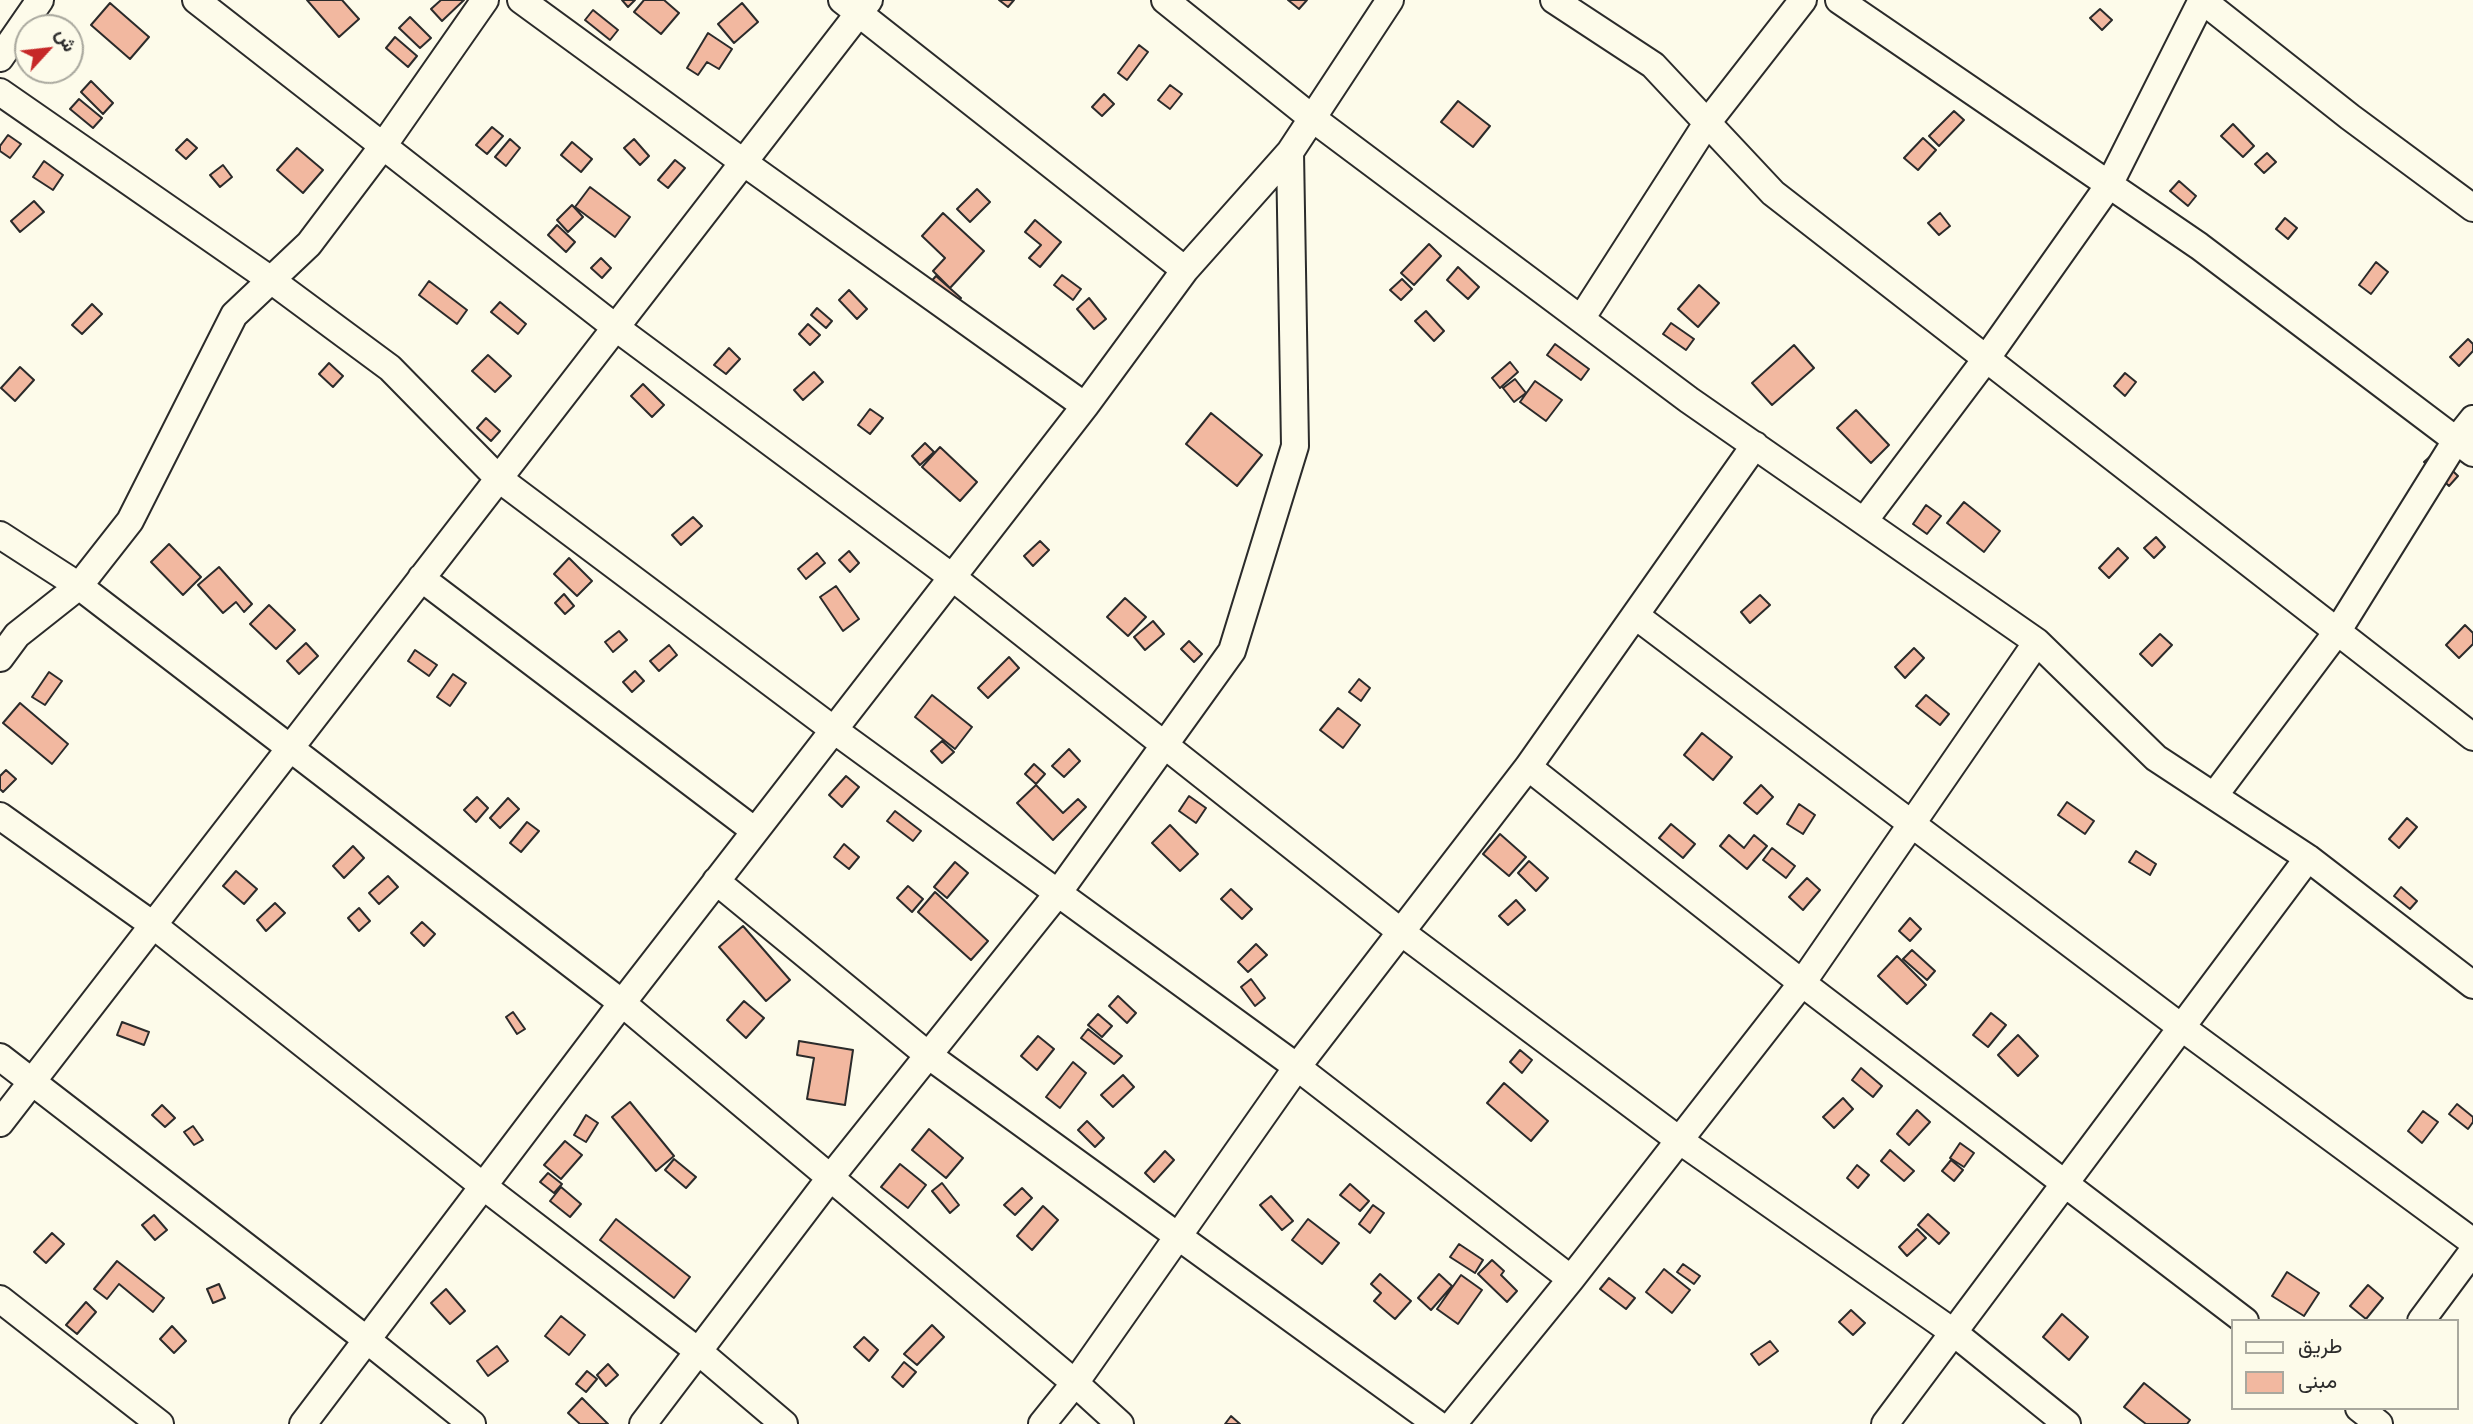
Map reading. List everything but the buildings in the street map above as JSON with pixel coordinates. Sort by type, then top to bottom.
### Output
[{"type":"street","points":[[0,58],[40,0]]},
{"type":"street","points":[[195,0],[615,327],[952,577],[1401,932],[1679,1140],[1953,1332],[2067,1424]]},
{"type":"street","points":[[0,658],[17,635],[79,586],[130,521],[234,315],[309,244],[383,146],[485,0]]},
{"type":"street","points":[[522,0],[743,162],[1085,406]]},
{"type":"street","points":[[1165,0],[1312,118],[1581,319],[1755,445],[2037,642],[2156,758],[2308,858],[2473,985]]},
{"type":"street","points":[[303,1424],[622,1003],[1085,406],[1185,270],[1290,152],[1390,0]]},
{"type":"street","points":[[1554,0],[1653,65],[1773,193],[2473,737]]},
{"type":"street","points":[[1581,319],[1707,122],[1803,0]]},
{"type":"street","points":[[1839,0],[2199,246],[2468,437],[2337,632],[2214,796]]},
{"type":"street","points":[[1864,522],[1986,359],[2109,185],[2202,0],[2350,117],[2473,208]]},
{"type":"street","points":[[0,1123],[743,162],[856,4],[1185,270]]},
{"type":"street","points":[[0,92],[271,280],[390,368],[498,478],[834,730],[1297,1066],[1571,1279]]},
{"type":"street","points":[[643,1424],[830,1178],[1058,893],[1232,651],[1295,446],[1290,152]]},
{"type":"street","points":[[1042,1424],[1075,1383],[1297,1066],[1528,767],[1755,445]]},
{"type":"street","points":[[0,535],[79,586],[622,1003],[1075,1383],[1120,1424]]},
{"type":"street","points":[[421,578],[755,831]]},
{"type":"street","points":[[1636,616],[2181,1027],[2473,1242]]},
{"type":"street","points":[[1453,1424],[1571,1279],[1802,983],[2037,642]]},
{"type":"street","points":[[1528,767],[1802,983],[2242,1319]]},
{"type":"street","points":[[0,816],[153,925],[483,1186],[698,1351],[784,1424]]},
{"type":"street","points":[[1885,1424],[2308,858]]},
{"type":"street","points":[[716,881],[928,1055],[1437,1424]]},
{"type":"street","points":[[0,1057],[367,1339],[472,1424]]},
{"type":"street","points":[[2422,1319],[2473,1251]]},
{"type":"street","points":[[0,1299],[160,1424]]},
{"type":"street","points":[[2343,1424],[2355,1410]]},
{"type":"street","points":[[2360,1410],[2379,1424]]}]
